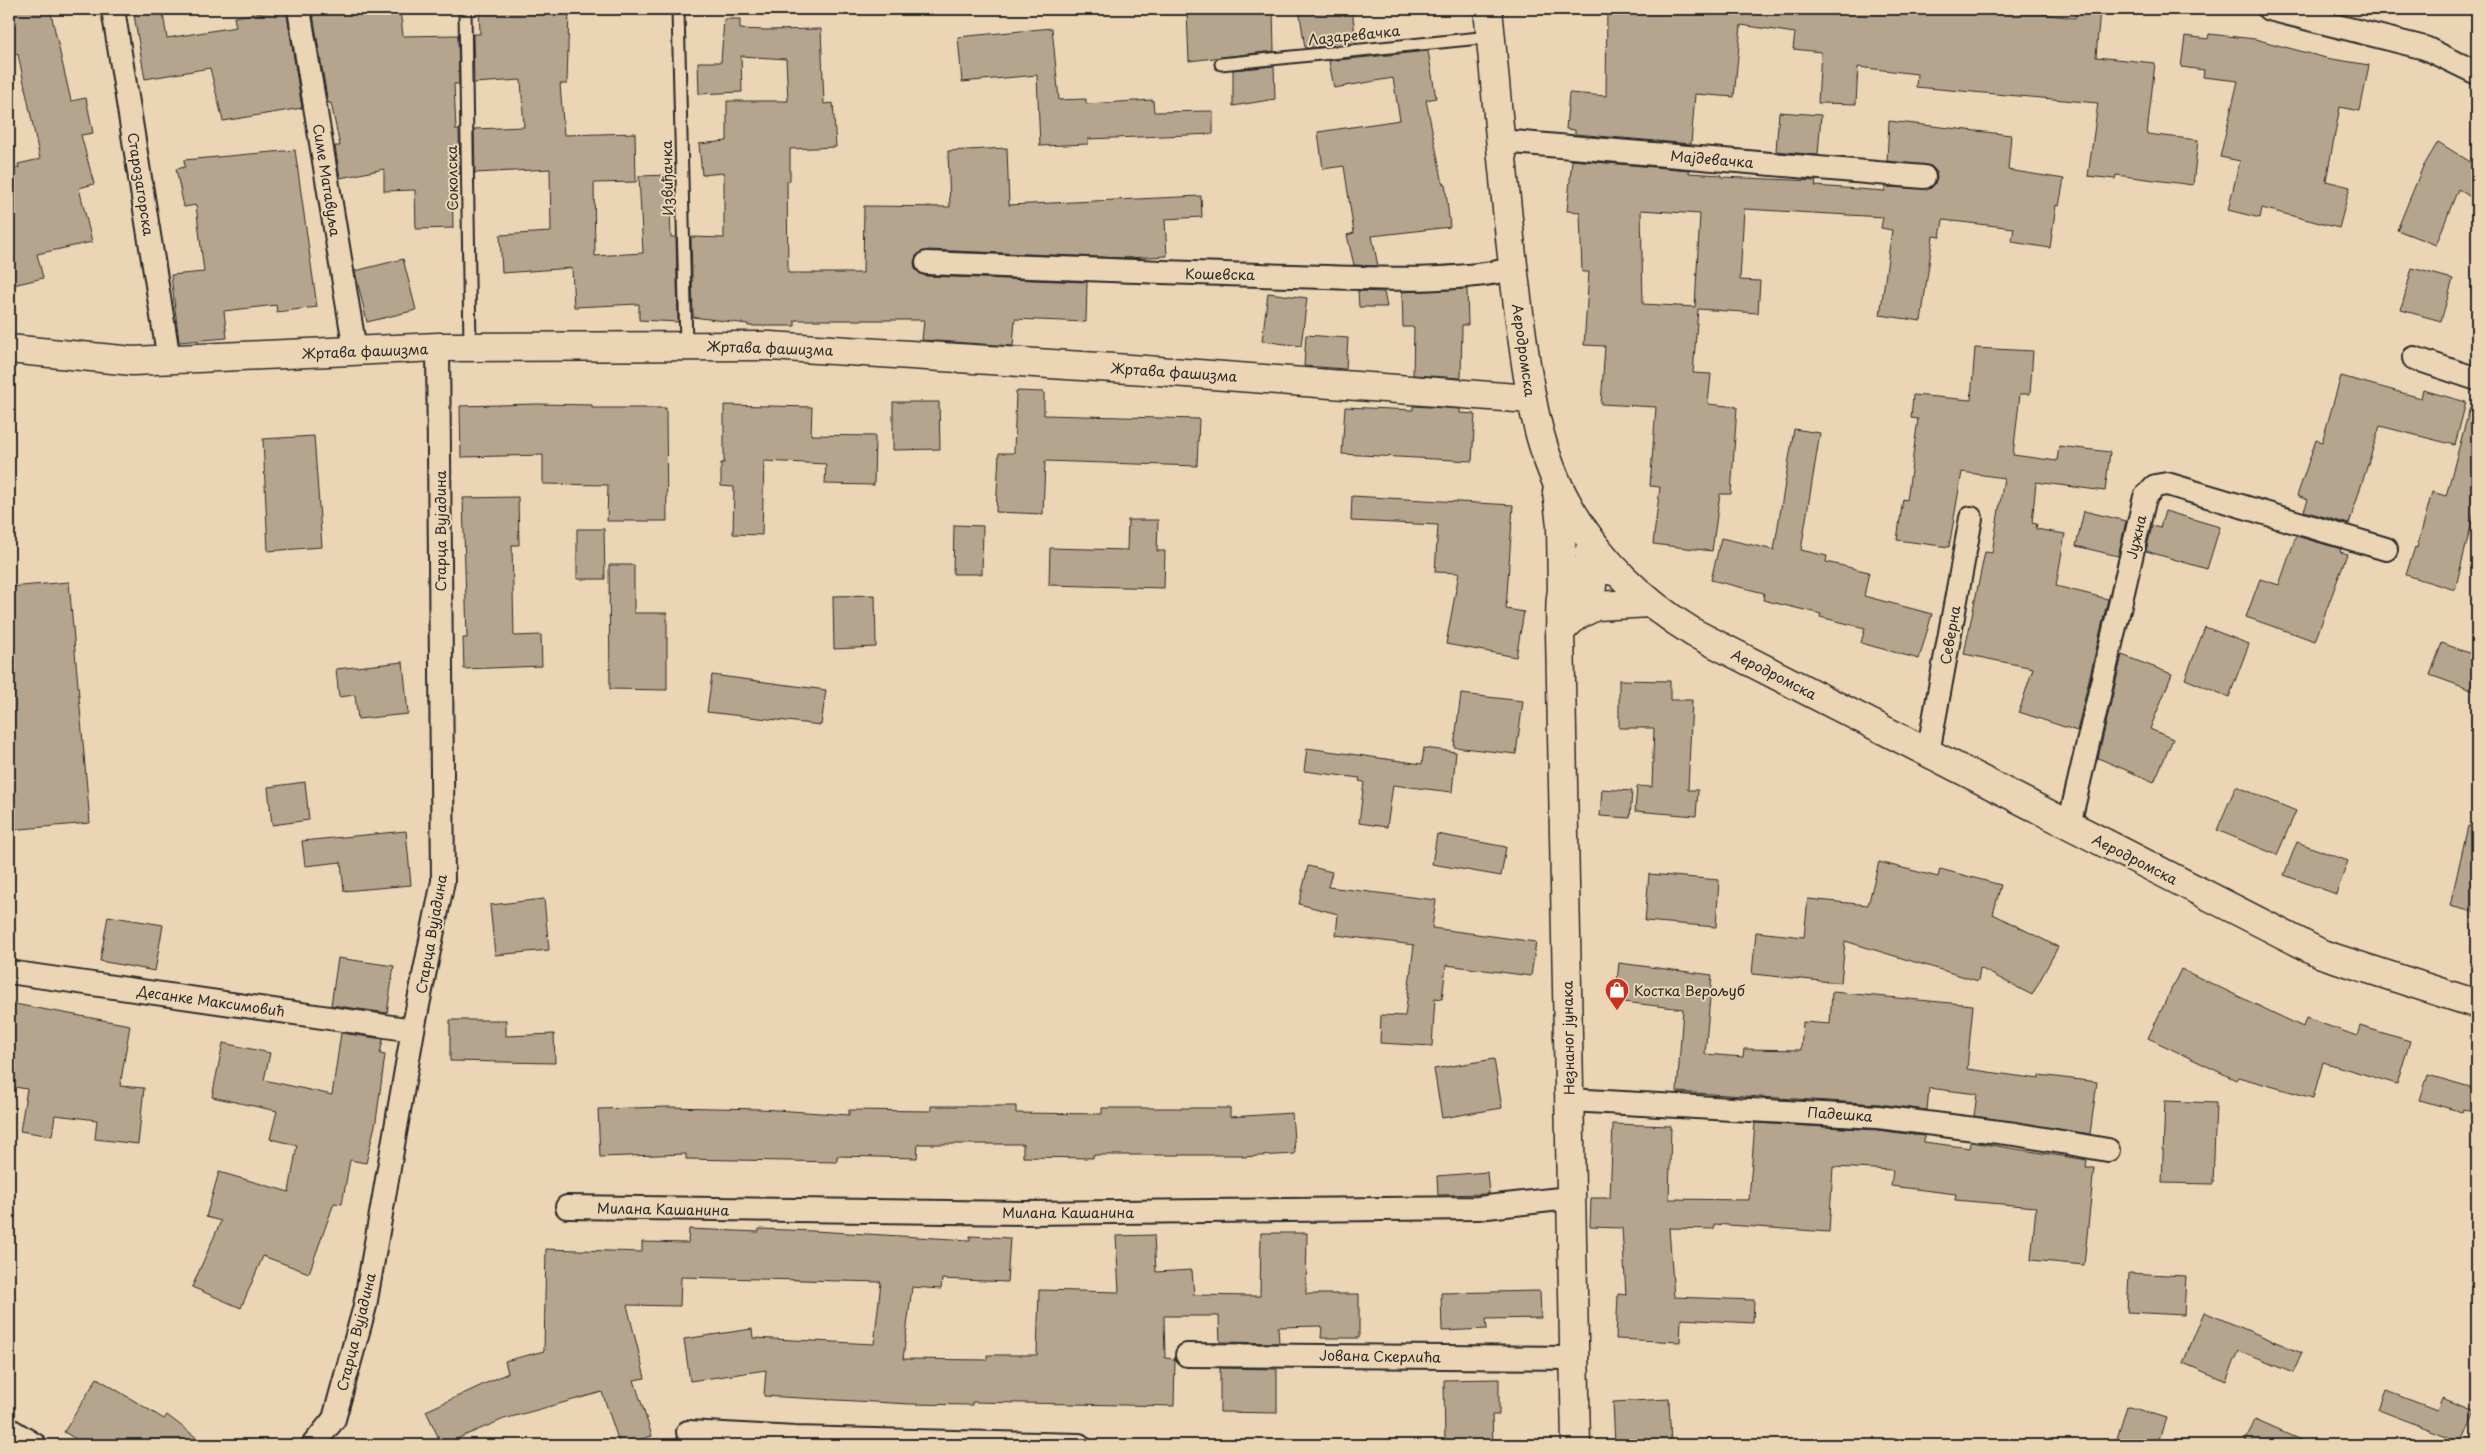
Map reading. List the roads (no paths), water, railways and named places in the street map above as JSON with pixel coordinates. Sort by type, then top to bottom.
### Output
[{"type":"street","name":"Старозагорска","points":[[112,9],[169,360]]},
{"type":"street","name":"Симе Матавуља","points":[[299,9],[355,350]]},
{"type":"street","name":"Аеродромска","points":[[1488,9],[1513,269],[1530,399],[1564,497],[1605,571],[1664,614],[1694,633],[2322,954],[2477,1004]]},
{"type":"street","points":[[2269,9],[2426,48],[2477,73]]},
{"type":"street","name":"Мајдевачка","points":[[1501,141],[1924,177]]},
{"type":"street","name":"Кошевска","points":[[927,263],[1146,272],[1394,278],[1490,274],[1513,269]]},
{"type":"street","name":"Жртава фашизма","points":[[9,348],[134,361],[438,347],[770,346],[1155,371],[1530,399]]},
{"type":"street","name":"Старца Вујадина","points":[[313,1445],[334,1419],[365,1306],[413,1030],[443,881],[438,347]]},
{"type":"street","points":[[2414,358],[2477,379]]},
{"type":"street","name":"Незнаног јунака","points":[[1554,471],[1559,503],[1562,593],[1569,623],[1569,1198],[1576,1445]]},
{"type":"street","name":"Јужна","points":[[2070,825],[2145,496],[2155,486],[2167,484],[2386,549]]},
{"type":"street","name":"Северна","points":[[1928,753],[1971,518]]},
{"type":"street","points":[[1562,593],[1570,578],[1580,571],[1605,571]]},
{"type":"street","name":"Аеродромска","points":[[1569,623],[1590,600],[1594,586],[1605,571]]},
{"type":"street","points":[[1569,623],[1596,606],[1650,603]]},
{"type":"street","name":"Десанке Максимовић","points":[[9,972],[413,1030]]},
{"type":"street","name":"Падешка","points":[[1569,1100],[1878,1117],[2015,1134],[2108,1150]]},
{"type":"street","name":"Милана Кашанина","points":[[567,1207],[1063,1213],[1478,1208],[1569,1198]]},
{"type":"street","name":"Јована Скерлића","points":[[1187,1355],[1574,1358]]},
{"type":"street","points":[[9,1429],[35,1445]]},
{"type":"street","points":[[688,1432],[796,1442],[1079,1445]]},
{"type":"lane","name":"Соколска","points":[[464,9],[470,348]]},
{"type":"lane","name":"Извиђачка","points":[[678,9],[686,346]]},
{"type":"lane","name":"Лазаревачка","points":[[1221,64],[1490,36]]},
{"type":"place","name":"Костка Верољуб","points":[[1617,1011]]}]
